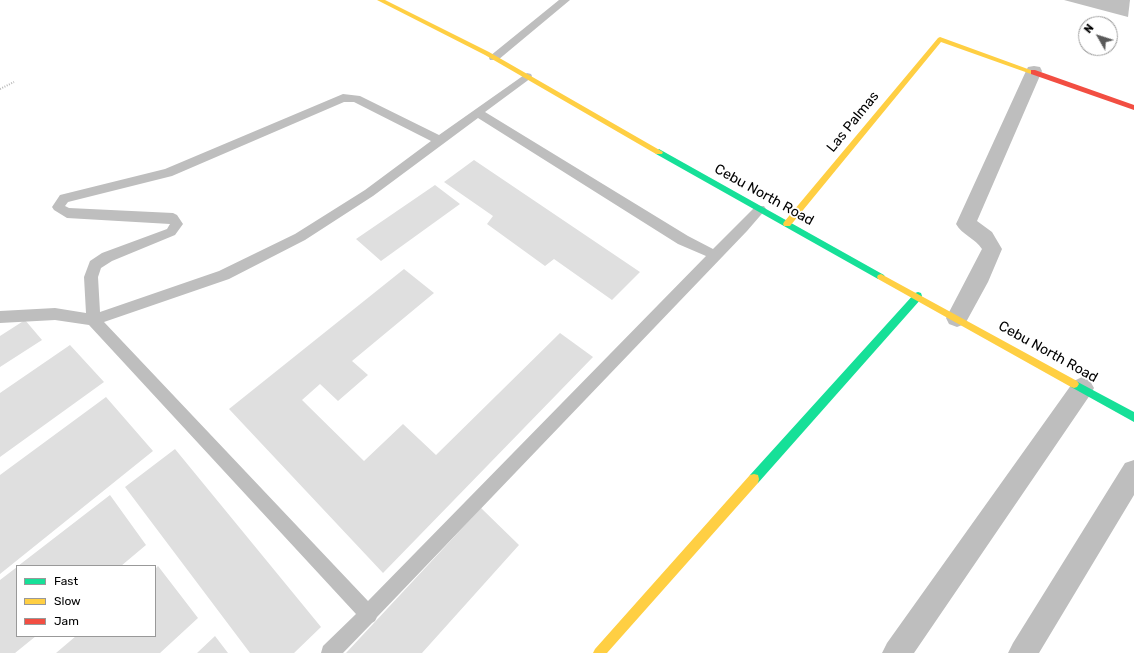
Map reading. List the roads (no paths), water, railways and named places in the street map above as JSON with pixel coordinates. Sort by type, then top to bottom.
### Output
[{"type":"main road","name":"Cebu North Road","points":[[380,0],[405,11],[527,76],[760,209],[1134,417]]},
{"type":"main road","name":"Las Palmas","points":[[787,224],[940,39],[1034,71]]},
{"type":"main road","points":[[1034,71],[1134,108]]},
{"type":"main road","points":[[599,653],[918,296]]},
{"type":"street","points":[[957,318],[977,282],[992,249],[985,238],[966,224],[1034,71]]},
{"type":"street","points":[[898,653],[1082,388]]},
{"type":"street","points":[[1023,653],[1134,472]]},
{"type":"lane","points":[[494,58],[565,0]]},
{"type":"lane","points":[[0,317],[55,314],[93,320],[224,275],[300,237],[369,193],[527,76]]},
{"type":"lane","points":[[368,614],[93,320],[91,277],[95,266],[107,257],[172,232],[177,224],[173,218],[67,213],[58,207],[64,198],[168,173],[290,119],[343,98],[356,99],[439,140]]},
{"type":"lane","points":[[477,112],[683,240],[715,255]]},
{"type":"lane","points":[[330,653],[760,209]]}]
